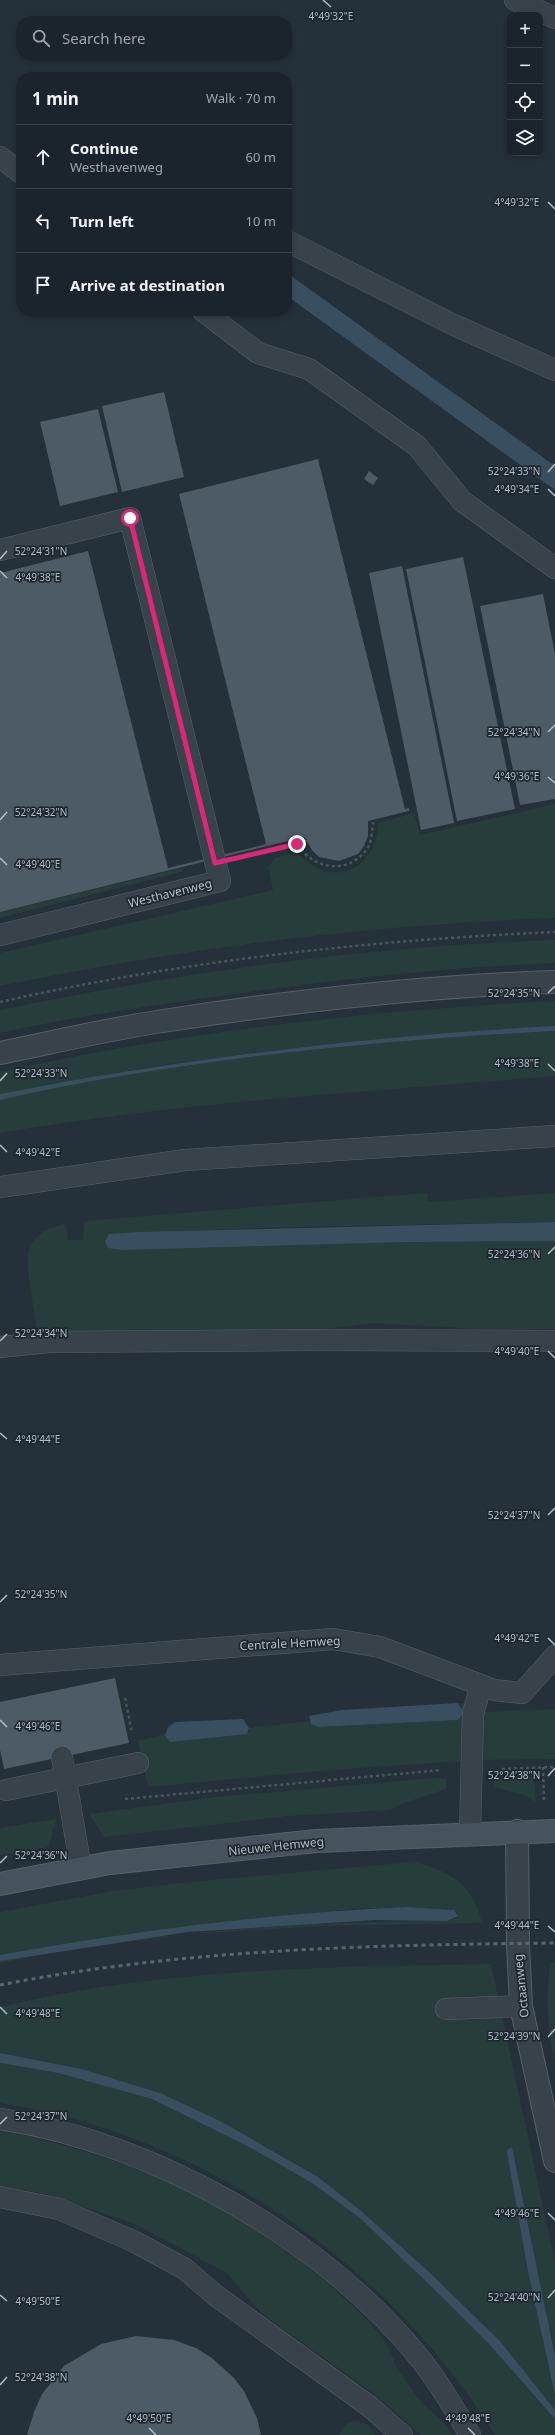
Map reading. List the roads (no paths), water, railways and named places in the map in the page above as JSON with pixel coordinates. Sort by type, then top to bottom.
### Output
[{"type":"main road","name":"Nieuwe Hemweg","points":[[0,1884],[110,1863],[316,1841],[517,1831],[555,1831]]},
{"type":"street","points":[[0,1052],[162,1021],[309,1002],[453,988],[555,982]]},
{"type":"street","name":"Octaanweg","points":[[517,1831],[518,1944],[521,2006],[555,2161]]},
{"type":"lane","points":[[515,0],[555,18]]},
{"type":"lane","points":[[0,157],[16,168]]},
{"type":"lane","points":[[292,244],[454,325],[555,370]]},
{"type":"lane","points":[[210,316],[258,353],[310,369],[411,442],[462,501],[555,568]]},
{"type":"lane","name":"Westhavenweg","points":[[0,550],[130,518],[220,881],[0,934]]},
{"type":"lane","points":[[0,1187],[185,1160],[555,1136]]},
{"type":"lane","points":[[0,1347],[73,1342],[301,1340],[555,1341]]},
{"type":"lane","name":"Centrale Hemweg","points":[[0,1665],[333,1639],[380,1647],[481,1685],[508,1693],[522,1692],[555,1656]]},
{"type":"lane","points":[[470,1834],[473,1714],[481,1685]]},
{"type":"lane","points":[[62,1757],[81,1868]]},
{"type":"lane","points":[[6,1790],[138,1763]]},
{"type":"lane","points":[[446,2009],[521,2006]]},
{"type":"lane","points":[[0,2119],[38,2125],[91,2140],[159,2167],[231,2201],[275,2229],[343,2282],[391,2327],[422,2362],[470,2435]]},
{"type":"lane","points":[[0,2197],[59,2209],[133,2241],[185,2269],[215,2295],[369,2406],[402,2435]]},
{"type":"water","points":[[292,277],[555,466],[555,490],[292,300]]},
{"type":"water","points":[[555,1026],[555,1031],[346,1046],[207,1063],[137,1073],[0,1100],[0,1094],[69,1081],[207,1059],[345,1042],[485,1030]]},
{"type":"water","points":[[555,1222],[555,1241],[410,1242],[122,1250],[108,1248],[105,1241],[109,1234],[139,1232]]},
{"type":"water","points":[[457,1703],[464,1712],[458,1720],[318,1727],[311,1724],[309,1716],[342,1710]]},
{"type":"water","points":[[243,1719],[249,1728],[247,1734],[170,1742],[165,1736],[168,1727],[175,1722]]},
{"type":"water","points":[[407,1907],[454,1910],[458,1916],[447,1921],[376,1920],[188,1932],[0,1961],[0,1955],[101,1938],[203,1924],[254,1918]]},
{"type":"water","points":[[0,2053],[82,2069],[160,2093],[222,2122],[318,2177],[360,2210],[428,2271],[500,2341],[555,2410],[555,2419],[489,2344],[440,2295],[361,2219],[312,2183],[249,2147],[152,2099],[58,2073],[0,2063]]},
{"type":"water","points":[[512,2147],[555,2356],[555,2395],[528,2272],[508,2158],[507,2150]]},
{"type":"railway","points":[[0,1985],[69,1973],[207,1956],[276,1951],[416,1945],[555,1943]]}]
